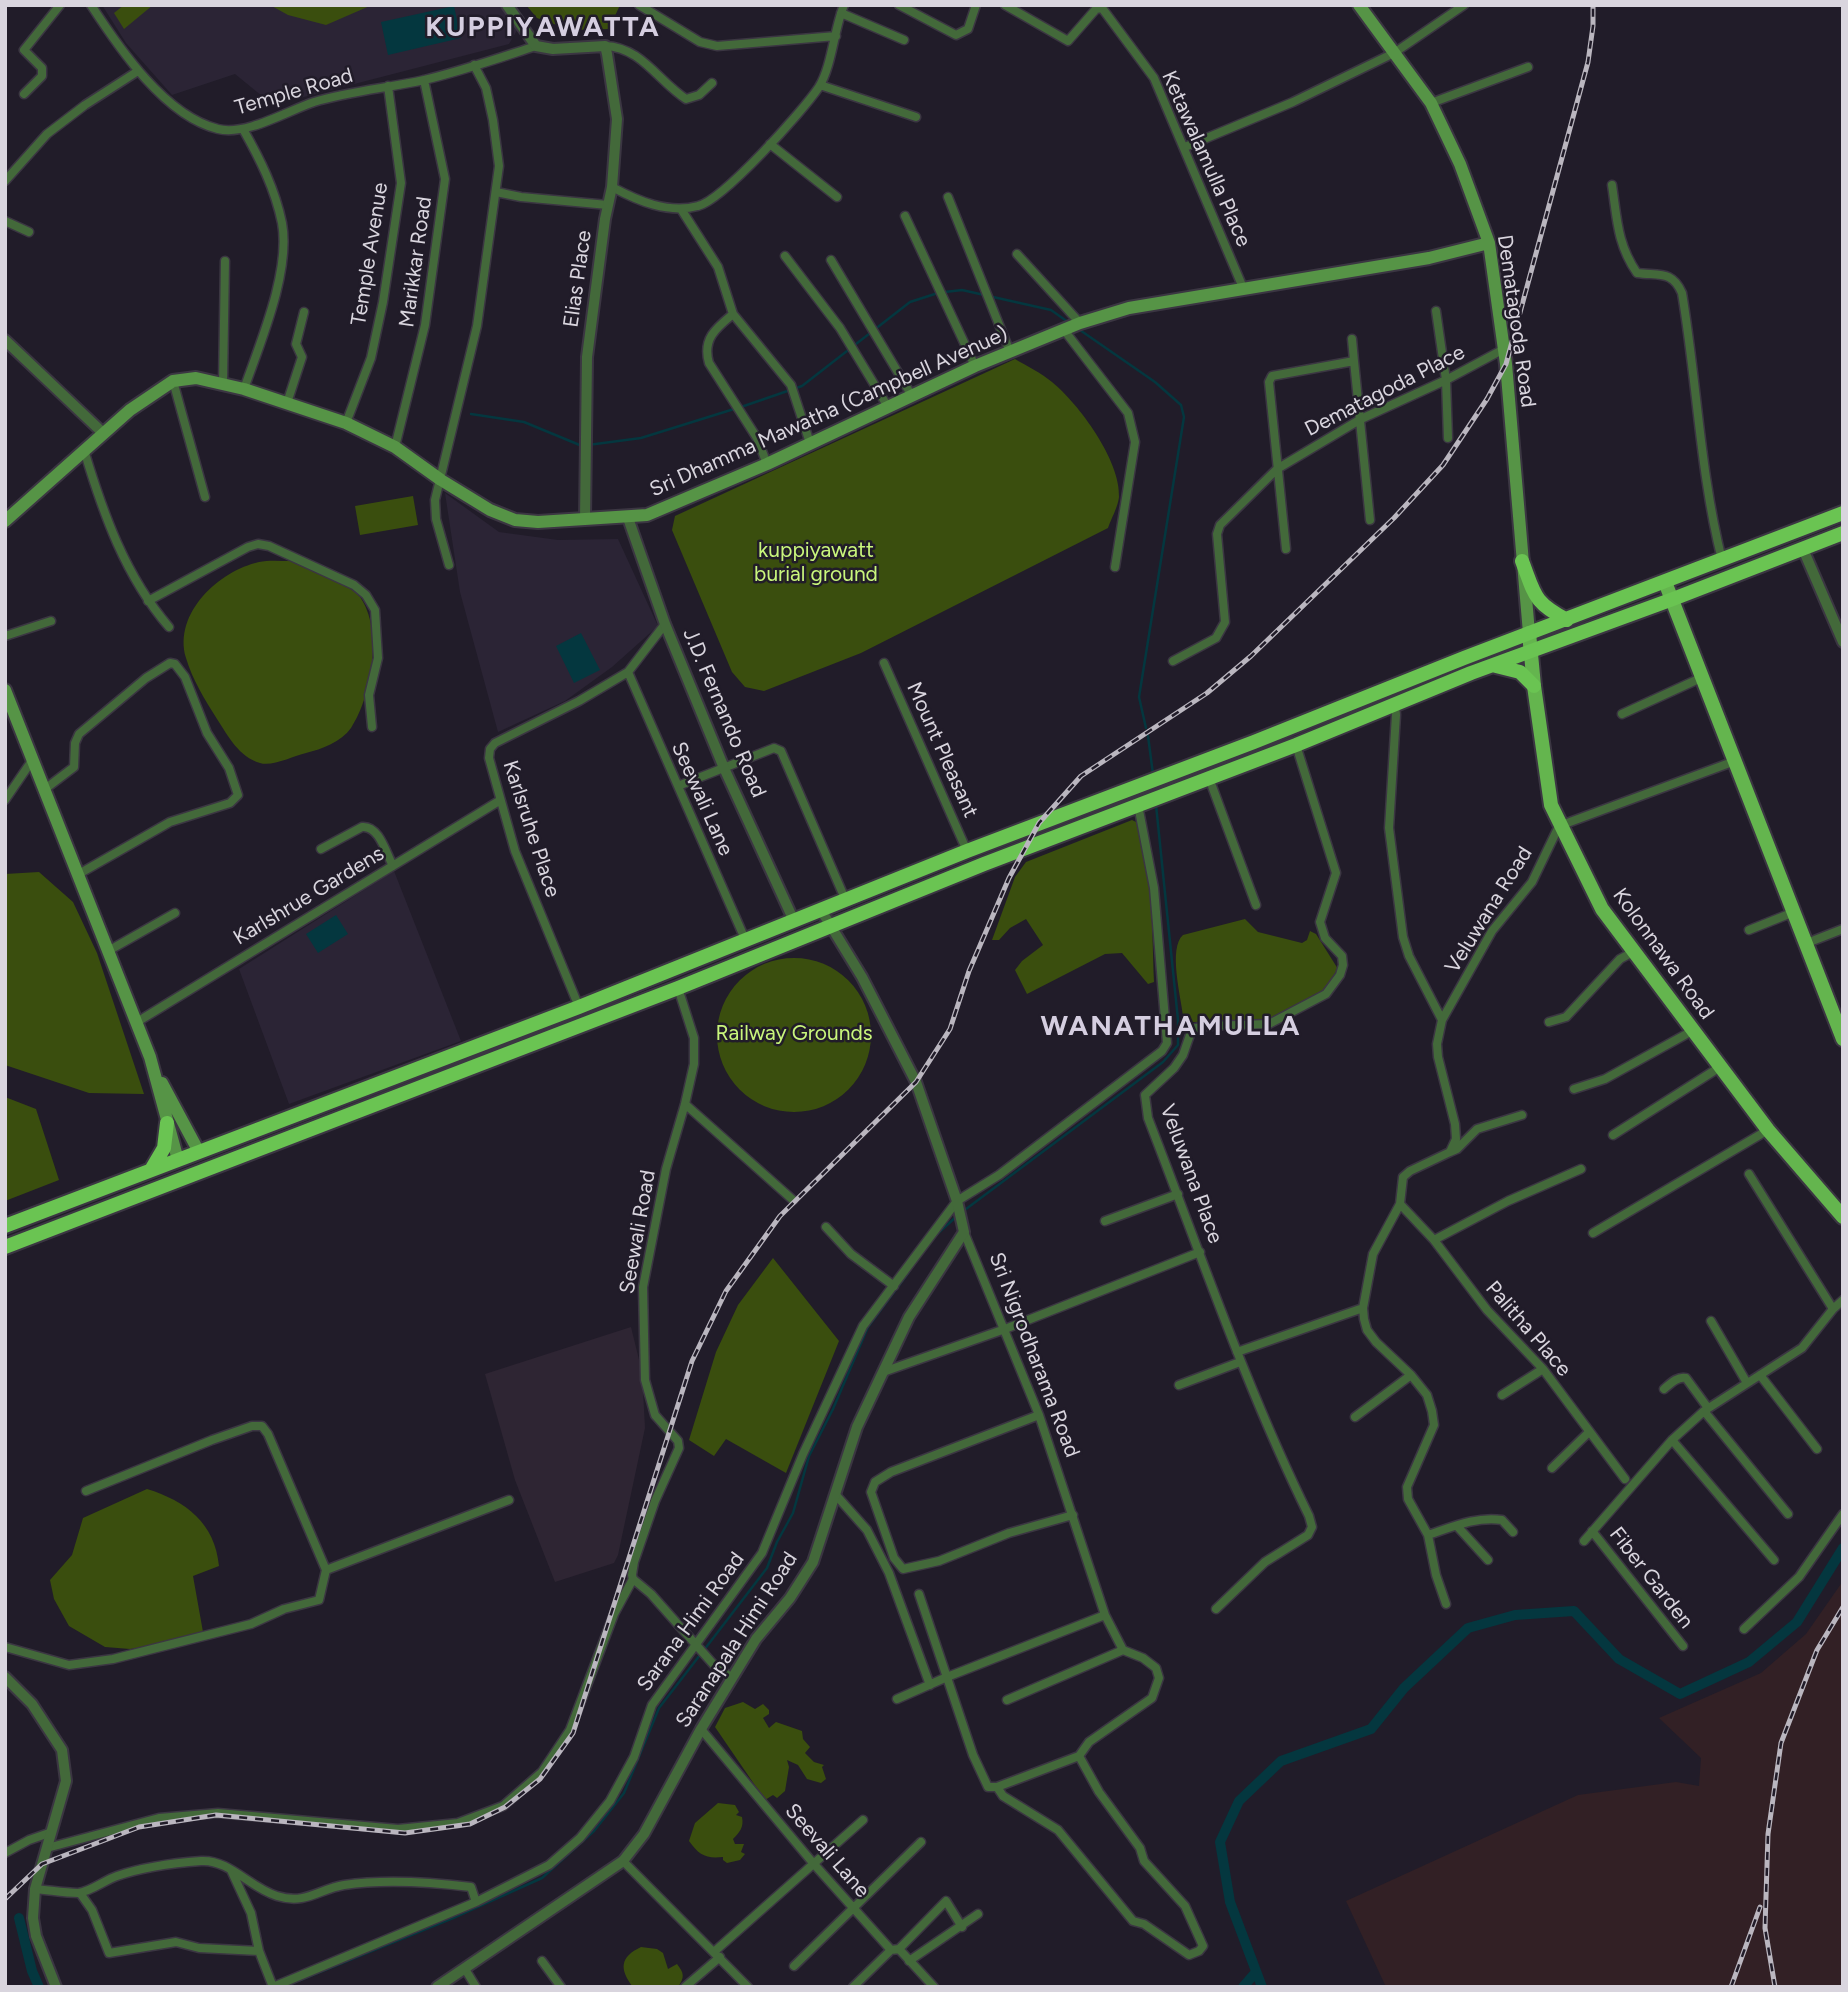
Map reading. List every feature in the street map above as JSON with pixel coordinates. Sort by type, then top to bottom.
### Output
[{"type":"highway","points":[[5,1226],[579,1007],[967,851],[1843,513]]},
{"type":"highway","points":[[5,1247],[678,988],[984,864],[1296,745],[1494,665],[1843,533]]},
{"type":"highway","points":[[1522,561],[1543,607],[1567,620]]},
{"type":"highway","points":[[1494,665],[1520,673],[1534,686]]},
{"type":"highway","points":[[151,1170],[164,1148],[167,1123]]},
{"type":"main road","name":"Dematagoda Road","points":[[1359,5],[1431,103],[1460,164],[1489,243],[1504,349],[1529,633]]},
{"type":"main road","name":"Sri Dhamma Mawatha (Campbell Avenue)","points":[[173,381],[196,378],[223,383],[346,423],[395,447],[490,510],[515,520],[538,522],[628,518],[647,515],[678,504],[975,366],[1073,326],[1129,308],[1429,258],[1489,243]]},
{"type":"main road","points":[[5,521],[130,410],[173,381]]},
{"type":"main road","points":[[1665,582],[1843,1039]]},
{"type":"main road","name":"Kolonnawa Road","points":[[1529,633],[1551,805],[1602,909],[1768,1130],[1843,1217]]},
{"type":"main road","points":[[5,690],[150,1057],[178,1160]]},
{"type":"main road","points":[[150,1057],[199,1152]]},
{"type":"street","points":[[24,94],[42,76],[42,68],[24,50],[60,5]]},
{"type":"street","name":"Temple Road","points":[[91,5],[138,71],[170,102],[197,121],[220,130],[243,129],[316,102],[424,80],[536,46],[553,49],[605,46]]},
{"type":"street","points":[[507,5],[536,46]]},
{"type":"street","points":[[639,5],[700,43],[718,46],[836,36]]},
{"type":"street","points":[[899,5],[956,35],[968,29],[976,5]]},
{"type":"street","name":"Ketawalamulla Place","points":[[1005,5],[1068,41],[1096,9],[1102,8],[1154,78],[1244,290]]},
{"type":"street","points":[[1185,147],[1293,102],[1394,54],[1464,5]]},
{"type":"street","points":[[612,187],[634,199],[653,205],[681,209],[701,206],[718,196],[770,144],[820,85],[842,9],[904,40]]},
{"type":"street","points":[[605,46],[616,46],[635,53],[671,90],[686,99],[699,95],[712,83]]},
{"type":"street","name":"Elias Place","points":[[585,519],[587,357],[612,187],[617,118],[605,46]]},
{"type":"street","points":[[449,565],[436,519],[435,500],[477,326],[499,166],[486,88],[474,65]]},
{"type":"street","points":[[1431,103],[1528,67]]},
{"type":"street","points":[[5,181],[47,134],[85,105],[138,71]]},
{"type":"street","name":"Marikkar Road","points":[[395,447],[425,325],[445,179],[424,80]]},
{"type":"street","points":[[820,85],[916,117]]},
{"type":"street","name":"Temple Avenue","points":[[346,423],[371,358],[383,302],[401,183],[388,86]]},
{"type":"street","points":[[243,129],[262,162],[275,195],[282,226],[281,264],[275,298],[244,389]]},
{"type":"street","points":[[770,144],[837,197]]},
{"type":"street","points":[[1612,184],[1619,235],[1625,256],[1637,273],[1667,275],[1677,281],[1682,293],[1709,510],[1722,560]]},
{"type":"street","points":[[496,192],[608,205]]},
{"type":"street","points":[[947,197],[1010,352]]},
{"type":"street","points":[[681,209],[718,267],[733,314],[792,385],[810,443]]},
{"type":"street","points":[[905,216],[975,366]]},
{"type":"street","points":[[5,220],[29,232]]},
{"type":"street","points":[[1017,254],[1073,326],[1128,413],[1135,442],[1115,567]]},
{"type":"street","points":[[785,256],[852,347],[888,407]]},
{"type":"street","points":[[831,260],[912,396]]},
{"type":"street","points":[[223,383],[225,261]]},
{"type":"street","points":[[1436,311],[1446,380],[1448,438]]},
{"type":"street","points":[[287,403],[302,357],[296,344],[304,312]]},
{"type":"street","points":[[733,314],[712,334],[705,351],[709,363],[757,439],[767,464]]},
{"type":"street","points":[[1352,339],[1370,520]]},
{"type":"street","points":[[5,340],[103,433]]},
{"type":"street","name":"Dematagoda Place","points":[[1173,661],[1216,638],[1225,622],[1217,534],[1220,525],[1277,469],[1361,419],[1446,380],[1504,349]]},
{"type":"street","points":[[1286,549],[1269,382],[1272,376],[1354,361]]},
{"type":"street","points":[[173,381],[205,497]]},
{"type":"street","points":[[84,450],[123,559],[148,601],[169,627]]},
{"type":"street","name":"J.D. Fernando Road","points":[[628,518],[665,624],[724,768],[793,921]]},
{"type":"street","points":[[148,601],[258,544],[342,578],[366,595],[374,610],[378,658],[369,695],[372,727]]},
{"type":"street","points":[[1803,549],[1843,642]]},
{"type":"street","points":[[5,636],[51,621]]},
{"type":"street","name":"Karlsruhe Place","points":[[579,1007],[515,851],[499,801],[489,758],[490,749],[495,743],[628,673],[665,624]]},
{"type":"street","points":[[44,789],[74,767],[75,743],[79,734],[146,678],[170,663],[175,664],[185,677],[207,733],[229,768],[238,795],[234,800],[170,822],[77,875]]},
{"type":"street","name":"Mount Pleasant","points":[[884,663],[967,851]]},
{"type":"street","name":"Seewali Lane","points":[[628,673],[745,939]]},
{"type":"street","points":[[1622,714],[1703,677]]},
{"type":"street","points":[[1395,704],[1389,828],[1404,937],[1409,956],[1442,1020]]},
{"type":"street","name":"Veluwana Place","points":[[1216,1609],[1265,1562],[1308,1535],[1312,1527],[1276,1450],[1240,1362],[1148,1118],[1145,1095],[1183,1055],[1192,1029],[1269,1024],[1326,994],[1340,975],[1342,956],[1320,929],[1336,873],[1296,745]]},
{"type":"street","points":[[678,786],[774,748],[780,751],[846,901]]},
{"type":"street","points":[[5,800],[33,759]]},
{"type":"street","points":[[1559,825],[1735,761]]},
{"type":"street","points":[[1209,778],[1256,905]]},
{"type":"street","points":[[957,1205],[1162,1051],[1167,1043],[1154,888],[1150,800]]},
{"type":"street","name":"Karlshrue Gardens","points":[[137,1022],[499,801]]},
{"type":"street","name":"Veluwana Road","points":[[1450,1152],[1456,1139],[1455,1124],[1438,1057],[1437,1044],[1442,1020],[1492,930],[1532,882],[1559,825]]},
{"type":"street","points":[[321,849],[368,826],[375,830],[393,866]]},
{"type":"street","name":"Sri Nigrodharama Road","points":[[821,910],[862,977],[916,1083],[964,1228],[1039,1415],[1105,1615],[1123,1650]]},
{"type":"street","points":[[1749,930],[1794,912]]},
{"type":"street","points":[[108,951],[175,913]]},
{"type":"street","points":[[1807,943],[1843,929]]},
{"type":"street","points":[[1549,1022],[1566,1017],[1620,959],[1633,952]]},
{"type":"street","name":"Seewali Road","points":[[633,1579],[638,1550],[655,1502],[679,1448],[678,1441],[655,1415],[645,1380],[643,1287],[666,1169],[694,1063],[694,1038],[678,988]]},
{"type":"street","points":[[1574,1089],[1605,1079],[1692,1031]]},
{"type":"street","points":[[1613,1135],[1720,1067]]},
{"type":"street","points":[[685,1104],[793,1200]]},
{"type":"street","points":[[1446,1604],[1436,1575],[1428,1535],[1408,1499],[1407,1487],[1434,1425],[1433,1411],[1427,1395],[1411,1375],[1367,1330],[1363,1308],[1373,1254],[1400,1204],[1403,1177],[1409,1171],[1457,1149],[1477,1129],[1522,1115]]},
{"type":"street","points":[[1593,1233],[1768,1130]]},
{"type":"street","points":[[199,1152],[205,1170]]},
{"type":"street","points":[[178,1160],[185,1178]]},
{"type":"street","points":[[1434,1240],[1508,1201],[1581,1168]]},
{"type":"street","points":[[1749,1174],[1833,1309]]},
{"type":"street","points":[[1105,1221],[1178,1194]]},
{"type":"street","name":"Palitha Place","points":[[1400,1204],[1434,1240],[1487,1310],[1543,1369],[1625,1479]]},
{"type":"street","name":"Sarana Himi Road","points":[[273,1987],[476,1902],[550,1865],[580,1838],[616,1790],[634,1757],[652,1705],[700,1649],[762,1553],[803,1454],[863,1326],[957,1205]]},
{"type":"street","points":[[826,1227],[851,1254],[894,1286]]},
{"type":"street","name":"Saranapala Himi Road","points":[[437,1987],[623,1861],[644,1834],[701,1728],[756,1639],[790,1598],[813,1562],[857,1427],[909,1317],[964,1228]]},
{"type":"street","points":[[883,1372],[1005,1329],[1200,1252]]},
{"type":"street","points":[[1584,1541],[1672,1440],[1706,1410],[1802,1348],[1843,1300]]},
{"type":"street","points":[[1237,1352],[1363,1308]]},
{"type":"street","points":[[1712,1321],[1747,1383]]},
{"type":"street","points":[[1180,1385],[1240,1362]]},
{"type":"street","points":[[1502,1395],[1543,1369]]},
{"type":"street","points":[[1355,1417],[1411,1375]]},
{"type":"street","points":[[1760,1375],[1817,1449]]},
{"type":"street","points":[[1664,1388],[1673,1381],[1686,1378],[1706,1410],[1788,1514]]},
{"type":"street","points":[[1039,1415],[891,1472],[875,1482],[871,1492],[894,1558],[903,1569],[939,1561],[1009,1533],[1073,1515]]},
{"type":"street","points":[[5,1647],[69,1665],[113,1659],[251,1624],[284,1609],[319,1600],[326,1570],[268,1434],[262,1426],[252,1426],[222,1436],[86,1491]]},
{"type":"street","points":[[1552,1468],[1589,1432]]},
{"type":"street","points":[[1672,1440],[1774,1560]]},
{"type":"street","points":[[835,1494],[867,1530],[889,1573],[930,1685]]},
{"type":"street","points":[[326,1570],[509,1500]]},
{"type":"street","points":[[1744,1629],[1799,1577],[1843,1514]]},
{"type":"street","points":[[1428,1535],[1481,1518],[1502,1520],[1513,1532]]},
{"type":"street","points":[[1457,1526],[1488,1560]]},
{"type":"street","name":"Fiber Garden","points":[[1592,1531],[1683,1646]]},
{"type":"street","points":[[47,1848],[159,1818],[218,1813],[398,1829],[457,1823],[503,1806],[542,1772],[569,1730],[614,1614],[633,1579],[651,1594],[714,1665],[732,1678]]},
{"type":"street","points":[[919,1594],[973,1755],[988,1787],[997,1787],[1079,1756],[1089,1742],[1152,1698],[1159,1678],[1156,1668],[1143,1658],[1123,1650],[1007,1700]]},
{"type":"street","points":[[897,1699],[1105,1615]]},
{"type":"street","points":[[5,1677],[32,1703],[62,1750],[66,1781],[35,1889],[33,1918],[36,1936],[56,1987]]},
{"type":"street","name":"Seevali Lane","points":[[701,1728],[813,1863],[934,1987]]},
{"type":"street","points":[[997,1787],[1003,1796],[1058,1830],[1133,1921],[1144,1924],[1189,1955],[1199,1951],[1203,1946],[1185,1906],[1144,1861],[1140,1848],[1099,1792],[1079,1756]]},
{"type":"street","points":[[685,1987],[813,1863],[863,1820]]},
{"type":"street","points":[[5,1853],[52,1832]]},
{"type":"street","points":[[793,1966],[855,1909],[921,1842]]},
{"type":"street","points":[[35,1889],[80,1893],[116,1876],[146,1868],[203,1861],[214,1862],[231,1870],[252,1885],[279,1897],[308,1898],[341,1885],[409,1881],[471,1887],[476,1902]]},
{"type":"street","points":[[623,1861],[748,1987]]},
{"type":"street","points":[[231,1870],[251,1913],[259,1951],[273,1987]]},
{"type":"street","points":[[80,1893],[92,1910],[109,1953],[176,1942],[199,1948],[259,1951]]},
{"type":"street","points":[[852,1987],[946,1901],[961,1927]]},
{"type":"street","points":[[909,1961],[978,1914]]},
{"type":"street","points":[[542,1961],[561,1987]]},
{"type":"street","points":[[466,1969],[477,1987]]},
{"type":"shaded area","points":[[102,5],[504,5],[519,27],[509,44],[273,105],[235,74],[172,95],[126,43]]},
{"type":"shaded area","points":[[445,493],[499,532],[558,540],[618,539],[658,626],[612,667],[565,701],[498,732],[460,592]]},
{"type":"shaded area","points":[[394,871],[461,1041],[289,1104],[239,969]]},
{"type":"shaded area","points":[[631,1327],[642,1372],[645,1428],[618,1555],[614,1563],[555,1582],[515,1480],[485,1374]]},
{"type":"shaded area","points":[[1843,1581],[1843,1987],[1386,1987],[1346,1901],[1578,1795],[1676,1782],[1699,1786],[1701,1758],[1659,1718],[1761,1673],[1806,1634]]},
{"type":"green space","points":[[124,5],[153,5],[124,29],[114,13]]},
{"type":"green space","points":[[270,5],[372,5],[326,25],[288,15]]},
{"type":"green space","points":[[526,5],[620,5],[609,29],[571,30],[537,18]]},
{"type":"green space","name":"kuppiyawatt burial ground","points":[[1015,359],[1063,392],[1086,419],[1106,451],[1118,483],[1119,497],[1108,528],[861,653],[764,691],[745,687],[732,672],[672,530],[675,516]]},
{"type":"green space","points":[[413,496],[418,525],[360,535],[355,506]]},
{"type":"green space","points":[[290,561],[332,576],[353,589],[363,602],[370,619],[373,657],[365,697],[359,714],[347,733],[325,747],[265,764],[246,756],[225,732],[192,674],[184,641],[186,625],[193,610],[215,584],[229,574],[259,562]]},
{"type":"green space","points":[[1132,820],[1138,823],[1147,861],[1154,982],[1148,984],[1122,953],[1105,954],[1027,994],[1015,970],[1043,945],[1026,919],[1010,928],[999,940],[992,940],[1015,877],[1026,862]]},
{"type":"green space","points":[[39,872],[73,902],[97,953],[144,1094],[89,1093],[5,1065],[5,874]]},
{"type":"green space","points":[[1245,919],[1258,932],[1302,943],[1307,940],[1310,931],[1316,934],[1338,969],[1321,994],[1265,1021],[1192,1022],[1183,1016],[1178,985],[1176,950],[1179,941],[1183,935]]},
{"type":"green space","name":"Railway Grounds","points":[[794,958],[823,964],[848,981],[865,1006],[871,1035],[865,1064],[848,1089],[823,1106],[794,1112],[765,1106],[740,1089],[723,1064],[717,1035],[723,1006],[740,981],[765,964]]},
{"type":"green space","points":[[5,1097],[36,1109],[59,1180],[5,1201]]},
{"type":"green space","points":[[773,1258],[839,1341],[786,1473],[726,1439],[714,1456],[689,1440],[716,1352],[738,1305]]},
{"type":"green space","points":[[147,1489],[186,1507],[205,1526],[212,1538],[219,1566],[193,1576],[203,1632],[177,1643],[130,1649],[105,1647],[69,1626],[54,1599],[50,1580],[72,1555],[83,1518]]},
{"type":"green space","points":[[743,1702],[755,1709],[763,1704],[769,1710],[769,1714],[763,1718],[769,1728],[776,1722],[802,1731],[803,1739],[810,1747],[805,1753],[814,1762],[824,1765],[822,1767],[826,1779],[821,1783],[807,1779],[798,1765],[787,1760],[789,1767],[785,1791],[777,1798],[773,1795],[765,1800],[715,1727],[725,1708]]},
{"type":"green space","points":[[718,1803],[735,1805],[739,1812],[736,1815],[742,1817],[741,1829],[733,1839],[735,1844],[744,1844],[741,1852],[745,1854],[740,1860],[727,1863],[723,1857],[707,1857],[689,1841],[695,1823]]},
{"type":"green space","points":[[641,1947],[657,1949],[663,1953],[668,1969],[677,1964],[683,1975],[678,1987],[633,1987],[625,1975],[624,1964],[629,1955]]},
{"type":"water","points":[[454,6],[461,38],[388,55],[381,22]]},
{"type":"water","points":[[581,633],[600,670],[574,683],[556,646]]},
{"type":"water","points":[[336,915],[348,934],[318,953],[306,934]]},
{"type":"waterway","points":[[945,292],[962,290],[1051,310],[1068,322]]},
{"type":"waterway","points":[[741,407],[802,386],[910,302],[938,293]]},
{"type":"waterway","points":[[1077,328],[1155,382],[1181,405],[1184,417],[1139,697],[1146,728]]},
{"type":"waterway","points":[[588,445],[641,438],[734,409]]},
{"type":"waterway","points":[[471,414],[524,422],[582,446]]},
{"type":"waterway","points":[[1148,736],[1153,774]]},
{"type":"waterway","points":[[962,1212],[1163,1062],[1178,1045],[1178,1020],[1156,805]]},
{"type":"waterway","points":[[936,1235],[957,1216]]},
{"type":"waterway","points":[[704,1650],[767,1568],[793,1513],[809,1456],[833,1409],[868,1327],[909,1272]]},
{"type":"waterway","points":[[1262,1987],[1230,1902],[1220,1842],[1239,1801],[1281,1761],[1371,1729],[1404,1688],[1468,1628],[1515,1615],[1574,1611],[1619,1659],[1680,1694],[1749,1662],[1797,1622],[1843,1548]]},
{"type":"waterway","points":[[288,1985],[453,1918],[542,1878],[594,1831],[624,1793],[659,1708],[700,1655]]},
{"type":"waterway","points":[[19,1918],[32,1971],[39,1987]]},
{"type":"waterway","points":[[1243,1987],[1256,1972]]},
{"type":"railway","points":[[5,1899],[42,1864],[139,1827],[216,1815],[405,1833],[470,1824],[505,1807],[540,1779],[573,1733],[692,1361],[726,1291],[780,1216],[916,1082],[950,1029],[969,971],[1009,878],[1039,823],[1081,776],[1207,693],[1251,656],[1394,518],[1443,465],[1487,399],[1506,364],[1588,62],[1593,5]]},
{"type":"railway","points":[[1775,1987],[1765,1928],[1768,1834],[1781,1743],[1817,1650],[1843,1607]]},
{"type":"railway","points":[[1731,1987],[1760,1907]]},
{"type":"district","name":"KUPPIYAWATTA","points":[[543,28]]},
{"type":"district","name":"WANATHAMULLA","points":[[1171,1027]]}]
